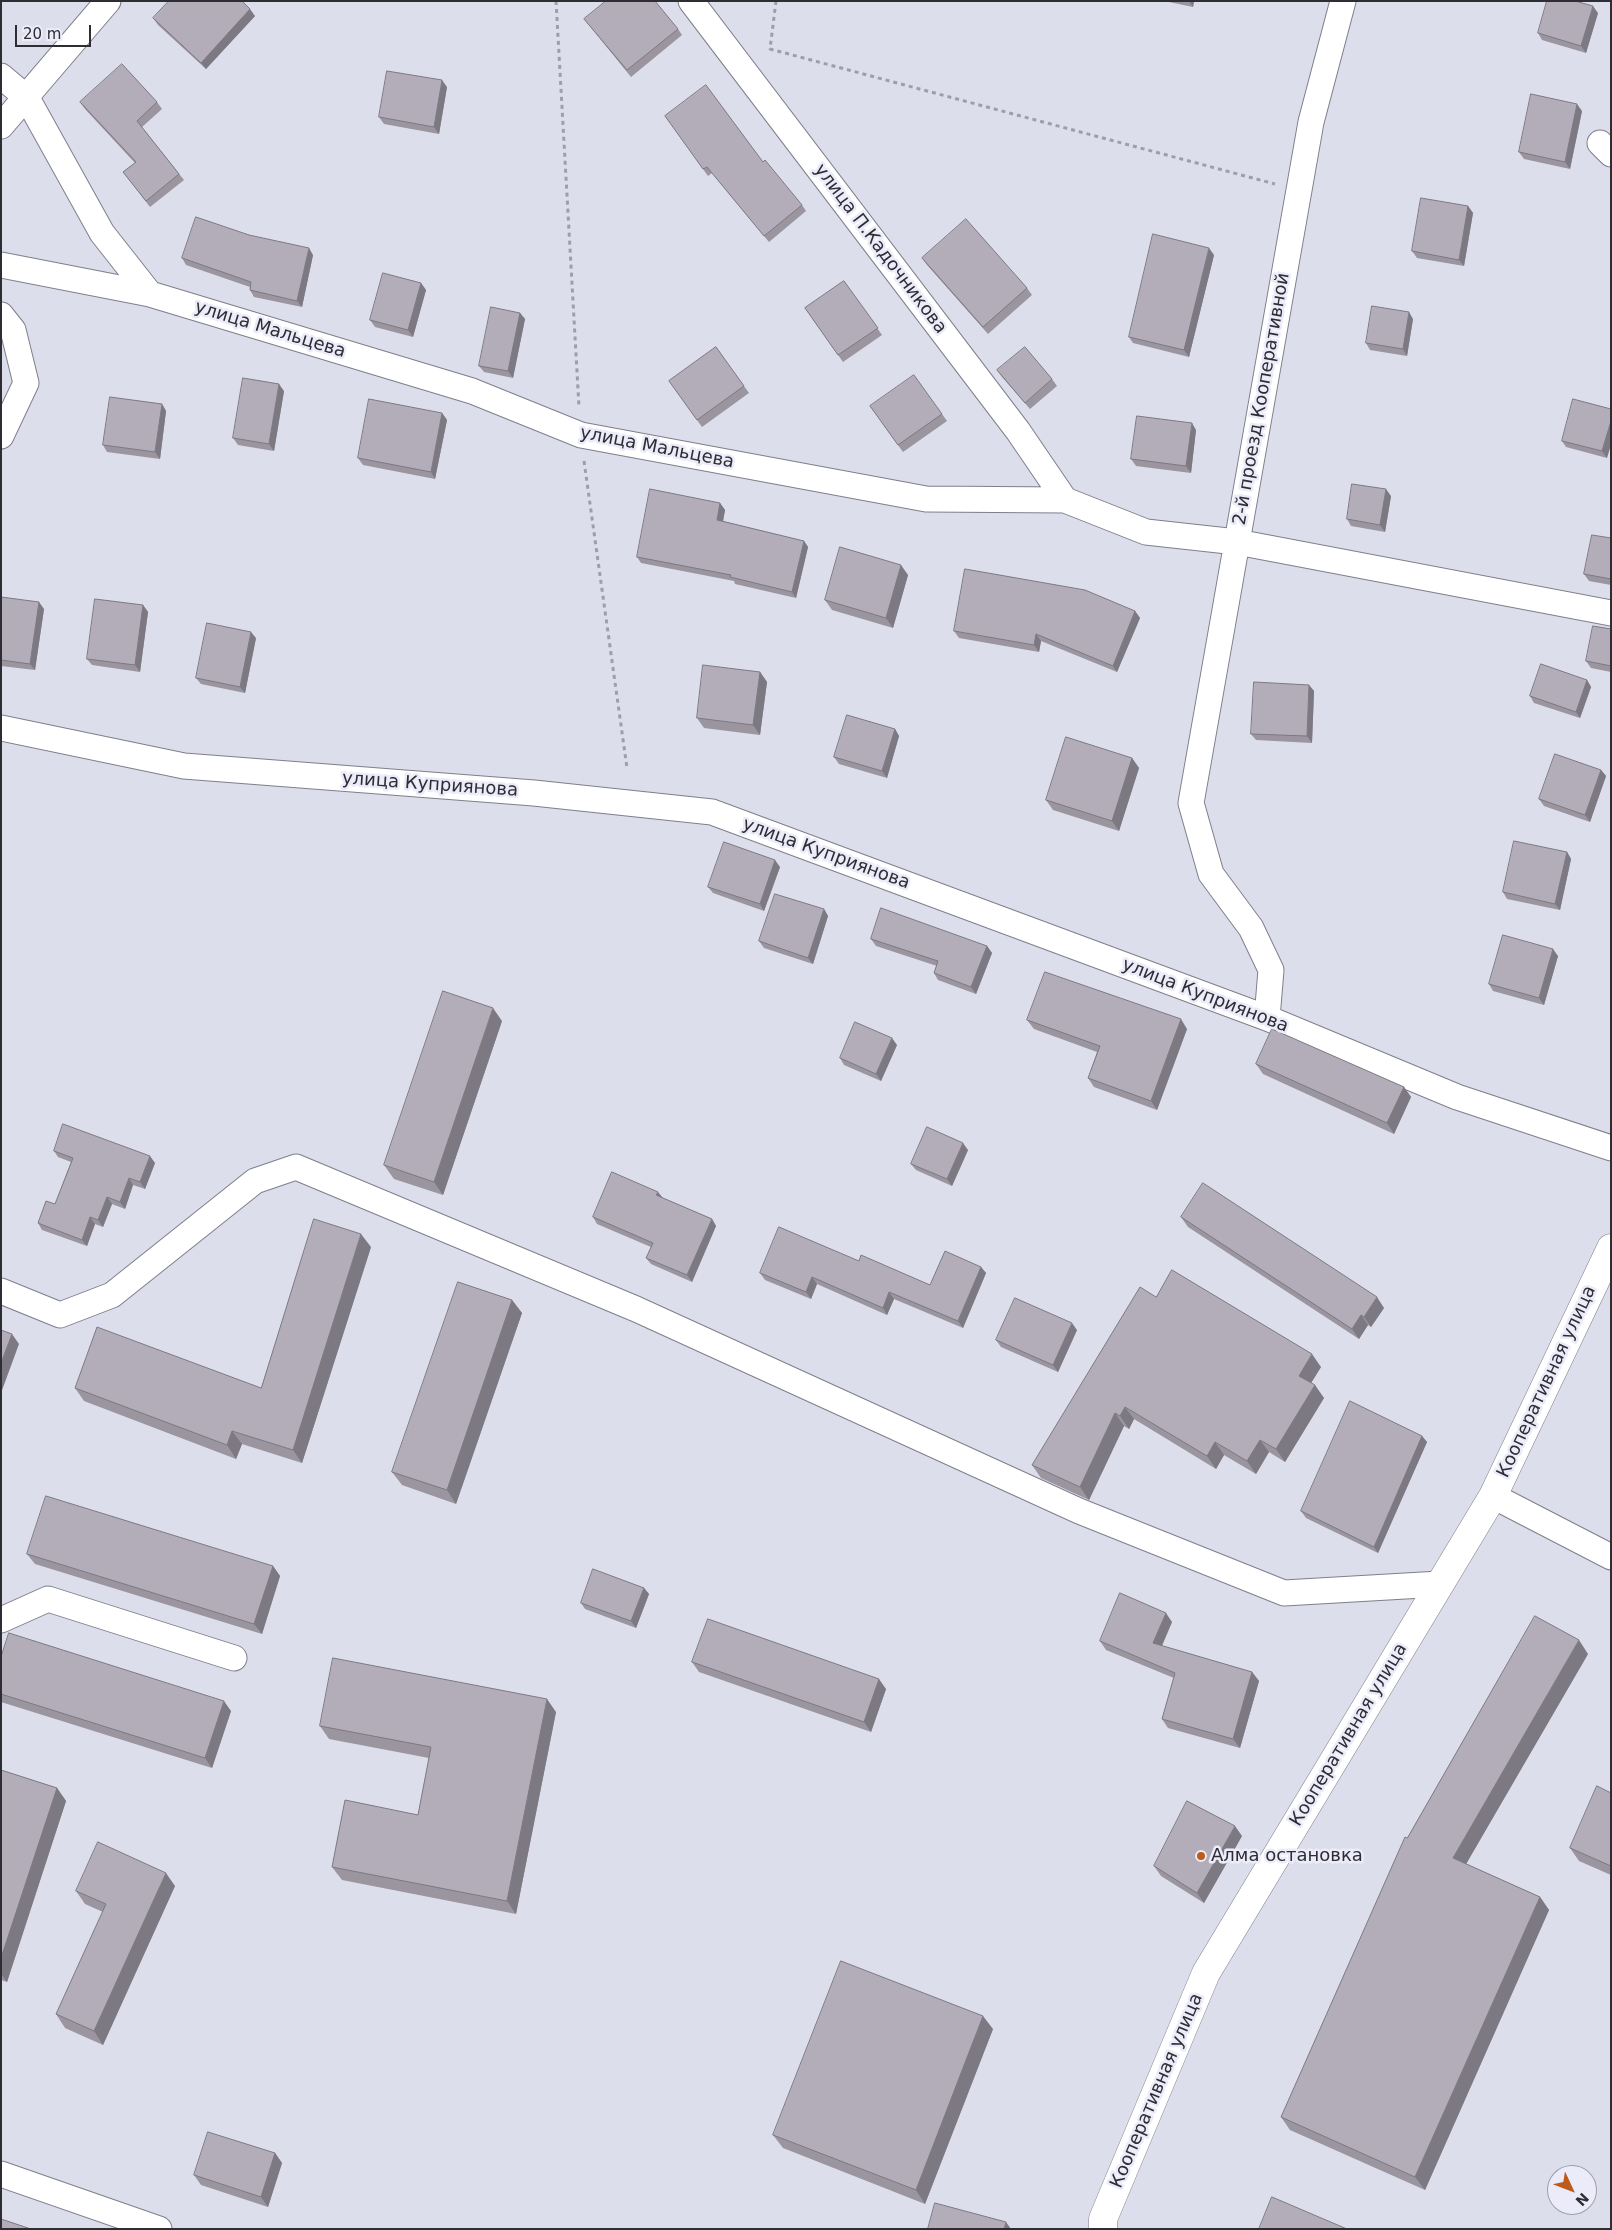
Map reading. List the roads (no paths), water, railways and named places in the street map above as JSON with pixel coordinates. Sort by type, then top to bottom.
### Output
[{"type":"main road","name":"Кооперативная улица","points":[[1102,2229],[1103,2219],[1206,1973],[1493,1496],[1611,1248]]},
{"type":"street","points":[[1,126],[27,98],[108,1]]},
{"type":"street","name":"улица П.Кадочникова","points":[[691,1],[1012,424],[1065,500]]},
{"type":"street","name":"2-й проезд Кооперативной","points":[[1343,1],[1311,122],[1237,542],[1611,613]]},
{"type":"street","points":[[1,76],[27,98],[102,233],[150,294]]},
{"type":"street","name":"улица Мальцева","points":[[1,265],[150,294],[472,391],[581,435],[926,499],[1065,500],[1146,532],[1237,542]]},
{"type":"street","points":[[1,315],[13,330],[26,383],[1,436]]},
{"type":"street","points":[[1237,542],[1191,804],[1211,874],[1251,928],[1271,970],[1267,1018]]},
{"type":"street","name":"улица Куприянова","points":[[1,728],[184,766],[534,793],[712,812],[1267,1018],[1457,1097],[1611,1148]]},
{"type":"street","points":[[1,1291],[60,1315],[112,1295],[255,1181],[296,1167],[636,1309],[1079,1511],[1284,1593],[1440,1584]]},
{"type":"street","points":[[1493,1496],[1611,1557]]},
{"type":"street","points":[[1,1620],[48,1599],[234,1658]]},
{"type":"street","points":[[1,2174],[160,2229]]},
{"type":"place","name":"Алма остановка","points":[[1201,1856]]}]
